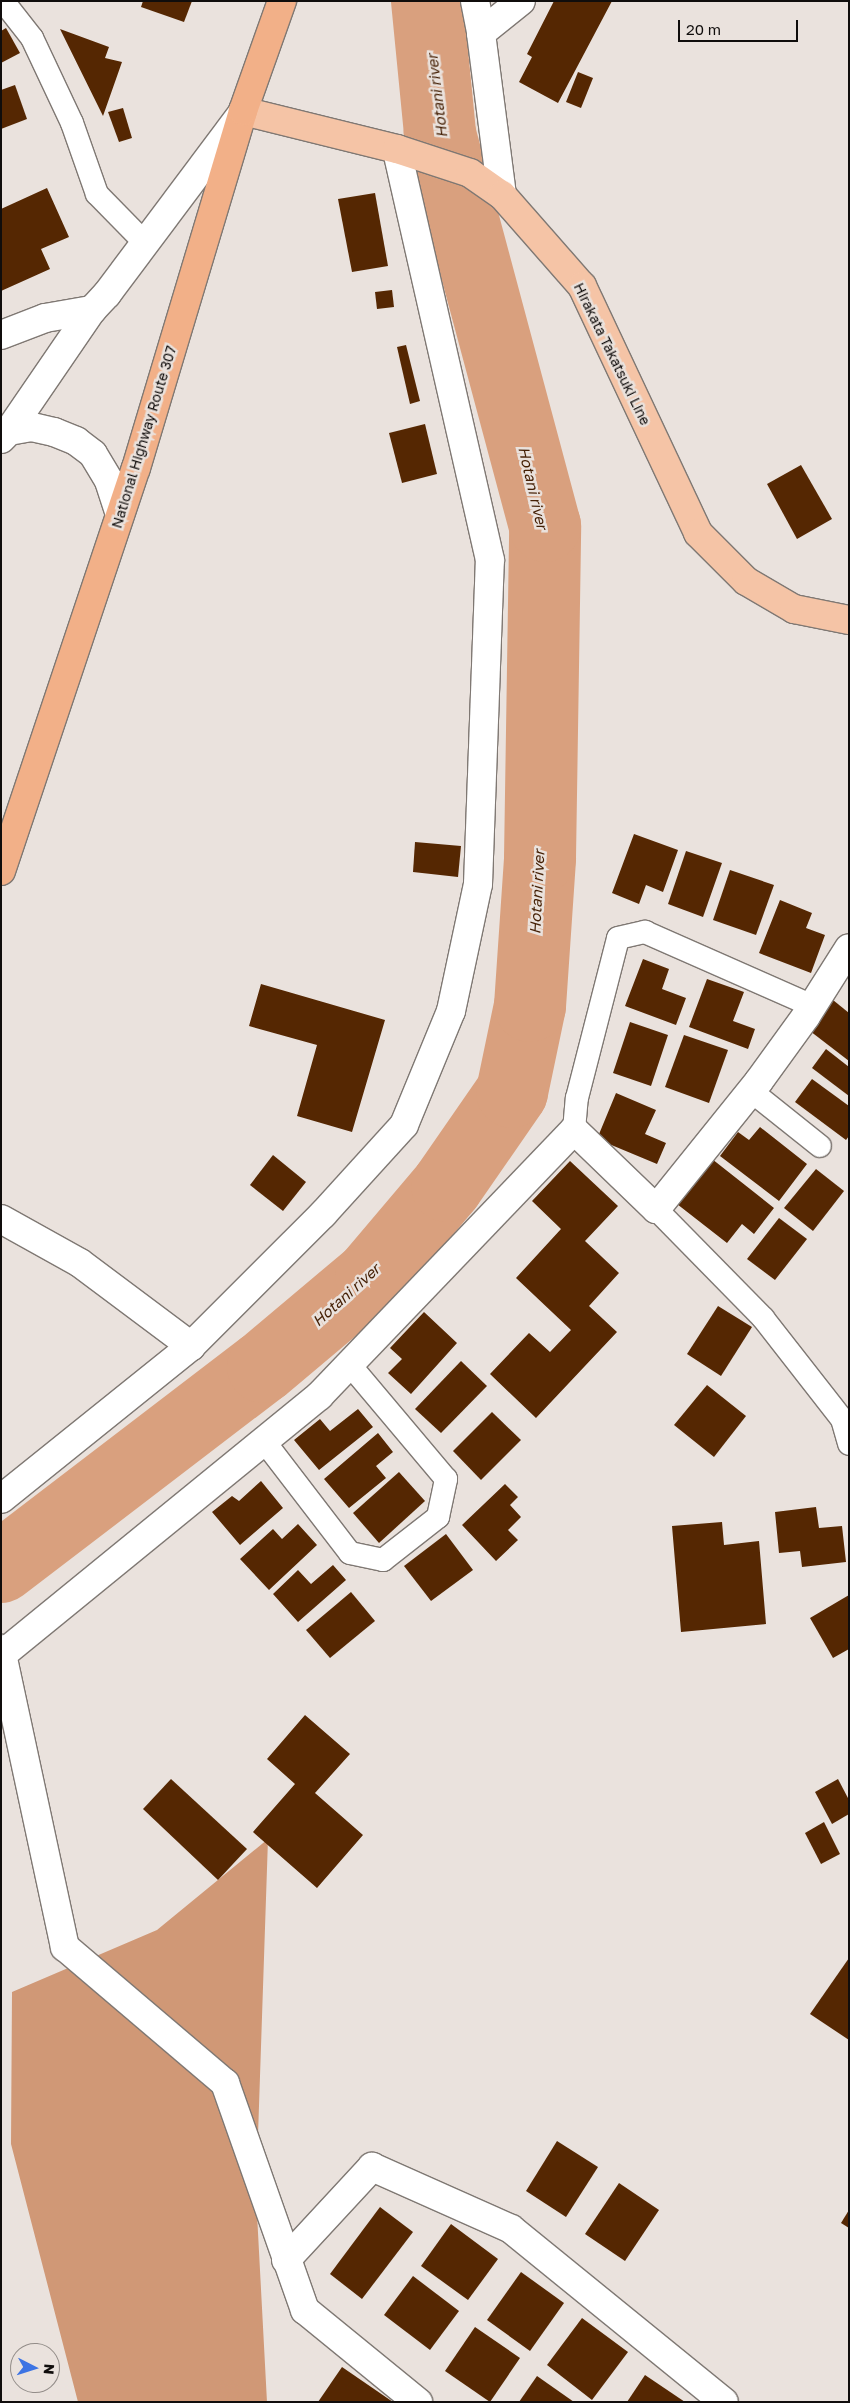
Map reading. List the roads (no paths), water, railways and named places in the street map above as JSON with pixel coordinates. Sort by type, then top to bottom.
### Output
[{"type":"highway","name":"National Highway Route 307","points":[[1,871],[136,468],[244,111],[282,1]]},
{"type":"main road","name":"Hirakata Takatsuki Line","points":[[244,111],[397,149],[470,173],[502,195],[582,286],[698,533],[746,581],[794,609],[849,620]]},
{"type":"street","points":[[475,1],[502,195]]},
{"type":"street","points":[[481,34],[521,1]]},
{"type":"street","points":[[5,435],[92,310],[107,294],[244,111]]},
{"type":"street","points":[[1,1499],[190,1346],[323,1214],[404,1125],[451,1011],[478,884],[490,560],[397,149]]},
{"type":"street","points":[[1,335],[45,318],[92,310]]},
{"type":"street","points":[[5,435],[32,427],[54,432],[76,441],[93,454],[109,480],[120,514]]},
{"type":"street","points":[[418,2402],[305,2310],[225,2083],[65,1947],[2,1651],[319,1396],[574,1130],[656,1209],[751,1091],[812,1006],[849,948]]},
{"type":"street","points":[[1,1219],[80,1263],[190,1346]]},
{"type":"street","points":[[286,2260],[372,2167],[511,2229],[724,2402]]},
{"type":"lane","points":[[3,1],[32,38],[72,123],[97,194],[145,243]]},
{"type":"lane","points":[[574,1130],[577,1098],[618,938],[645,932],[812,1006]]},
{"type":"lane","points":[[751,1091],[820,1146]]},
{"type":"lane","points":[[656,1209],[763,1318],[842,1419],[849,1444]]},
{"type":"lane","points":[[264,1441],[350,1553],[383,1560],[438,1517],[446,1479],[349,1364]]},
{"type":"waterway","name":"Hotani river","points":[[1,1567],[263,1367],[371,1276],[447,1186],[512,1092],[530,1006],[540,858],[545,526],[440,133],[427,1]]}]
